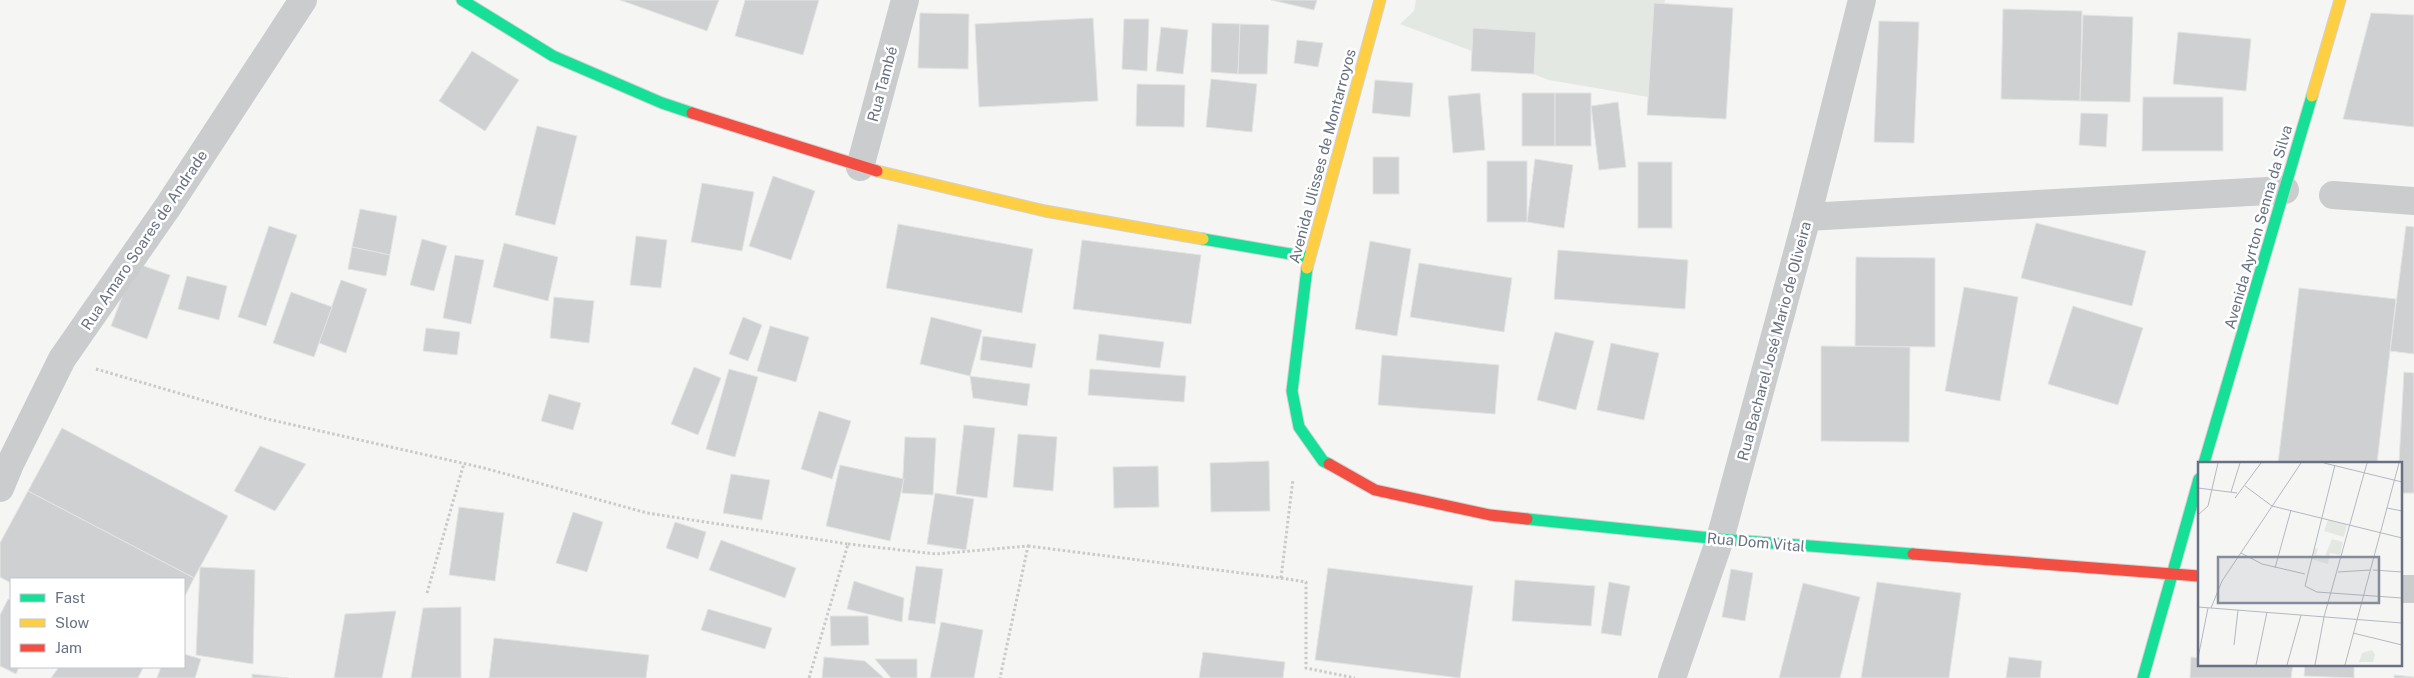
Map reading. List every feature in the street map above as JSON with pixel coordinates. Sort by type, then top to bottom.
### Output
[{"type":"street","name":"Rua Amaro Soares de Andrade","points":[[0,488],[62,359],[169,205],[302,0]]},
{"type":"street","points":[[462,0],[553,56],[662,103],[860,168],[1045,211],[1308,257]]},
{"type":"street","name":"Rua També","points":[[860,168],[905,0]]},
{"type":"street","name":"Avenida Ulisses de Montarroyos","points":[[1323,462],[1299,427],[1292,391],[1308,257],[1380,0]]},
{"type":"street","name":"Rua Bacharel José Mario de Oliveira","points":[[1672,678],[1720,539],[1807,217],[1862,0]]},
{"type":"street","name":"Avenida Ayrton Senna da Silva","points":[[2204,462],[2340,0]]},
{"type":"street","points":[[1807,217],[2285,190]]},
{"type":"street","points":[[2332,194],[2414,201]]},
{"type":"street","name":"Rua Dom Vital","points":[[1323,462],[1375,490],[1490,515],[1720,539],[2198,576]]},
{"type":"street","points":[[2143,678],[2198,481]]},
{"type":"path","points":[[62,359],[267,419],[464,464],[647,513],[848,544],[936,554],[1028,546],[1306,582],[1306,668],[1355,678]]},
{"type":"path","points":[[1281,578],[1299,427]]},
{"type":"path","points":[[427,592],[464,464]]},
{"type":"path","points":[[809,678],[848,544]]},
{"type":"path","points":[[1000,678],[1028,546]]},
{"type":"shaded area","points":[[1416,0],[1665,0],[1648,97],[1549,80],[1400,24],[1414,11]]},
{"type":"building","points":[[620,0],[719,0],[707,31]]},
{"type":"building","points":[[745,0],[819,0],[803,55],[735,36]]},
{"type":"building","points":[[1271,0],[1317,0],[1314,10]]},
{"type":"building","points":[[1654,3],[1733,8],[1726,119],[1647,115]]},
{"type":"building","points":[[2003,9],[2082,11],[2080,101],[2001,99]]},
{"type":"building","points":[[920,13],[969,14],[968,69],[918,68]]},
{"type":"building","points":[[2371,13],[2414,15],[2414,127],[2343,119]]},
{"type":"building","points":[[2083,15],[2133,17],[2130,102],[2080,101]]},
{"type":"building","points":[[1093,18],[1098,101],[979,107],[975,24]]},
{"type":"building","points":[[1124,19],[1149,19],[1147,71],[1122,69]]},
{"type":"building","points":[[1879,21],[1919,22],[1914,143],[1874,142]]},
{"type":"building","points":[[1212,23],[1240,24],[1238,74],[1211,72]]},
{"type":"building","points":[[1240,24],[1269,25],[1267,74],[1238,74]]},
{"type":"building","points":[[1161,27],[1188,30],[1183,74],[1156,71]]},
{"type":"building","points":[[1473,28],[1536,32],[1534,74],[1471,71]]},
{"type":"building","points":[[2178,32],[2251,39],[2246,91],[2173,84]]},
{"type":"building","points":[[1297,40],[1323,43],[1318,67],[1294,63]]},
{"type":"building","points":[[472,51],[519,80],[485,131],[439,101]]},
{"type":"building","points":[[1211,79],[1257,84],[1252,132],[1206,127]]},
{"type":"building","points":[[1375,80],[1413,83],[1410,117],[1372,113]]},
{"type":"building","points":[[1137,84],[1185,85],[1184,127],[1136,126]]},
{"type":"building","points":[[1480,93],[1485,150],[1453,153],[1448,96]]},
{"type":"building","points":[[1522,93],[1555,93],[1555,146],[1522,146]]},
{"type":"building","points":[[1555,93],[1591,93],[1591,146],[1555,146]]},
{"type":"building","points":[[2143,97],[2223,97],[2223,151],[2142,151]]},
{"type":"building","points":[[1618,102],[1626,167],[1599,170],[1591,106]]},
{"type":"building","points":[[2081,113],[2108,114],[2106,147],[2079,145]]},
{"type":"building","points":[[537,126],[577,136],[555,225],[515,215]]},
{"type":"building","points":[[1373,157],[1399,157],[1399,194],[1373,194]]},
{"type":"building","points":[[1535,159],[1573,165],[1564,228],[1527,222]]},
{"type":"building","points":[[1487,161],[1527,161],[1527,222],[1487,222]]},
{"type":"building","points":[[1638,162],[1672,162],[1672,228],[1638,228]]},
{"type":"building","points":[[773,176],[815,191],[791,260],[749,246]]},
{"type":"building","points":[[702,183],[754,192],[742,251],[691,242]]},
{"type":"building","points":[[360,209],[397,216],[390,255],[352,247]]},
{"type":"building","points":[[2036,223],[2146,251],[2132,306],[2021,278]]},
{"type":"building","points":[[898,224],[1033,249],[1022,313],[886,288]]},
{"type":"building","points":[[269,226],[297,235],[266,326],[238,317]]},
{"type":"building","points":[[2406,226],[2414,227],[2414,354],[2390,351]]},
{"type":"building","points":[[636,236],[667,240],[661,288],[630,285]]},
{"type":"building","points":[[422,239],[447,246],[434,291],[410,285]]},
{"type":"building","points":[[1082,240],[1201,255],[1191,324],[1073,309]]},
{"type":"building","points":[[1370,241],[1411,249],[1397,336],[1355,329]]},
{"type":"building","points":[[504,243],[558,257],[548,301],[493,287]]},
{"type":"building","points":[[352,247],[390,255],[386,276],[348,269]]},
{"type":"building","points":[[1558,250],[1688,260],[1685,309],[1554,299]]},
{"type":"building","points":[[455,255],[484,260],[471,324],[443,318]]},
{"type":"building","points":[[1856,257],[1935,258],[1935,347],[1855,346]]},
{"type":"building","points":[[135,263],[170,275],[147,339],[111,326]]},
{"type":"building","points":[[1419,263],[1512,278],[1504,332],[1410,317]]},
{"type":"building","points":[[187,276],[227,286],[219,320],[178,309]]},
{"type":"building","points":[[341,280],[367,289],[346,353],[319,343]]},
{"type":"building","points":[[1964,287],[2018,297],[2000,401],[1945,391]]},
{"type":"building","points":[[2299,288],[2396,299],[2377,462],[2278,462]]},
{"type":"building","points":[[291,292],[332,307],[314,357],[273,343]]},
{"type":"building","points":[[554,297],[594,301],[589,343],[550,338]]},
{"type":"building","points":[[2073,306],[2143,328],[2118,405],[2048,384]]},
{"type":"building","points":[[743,317],[762,325],[748,361],[729,354]]},
{"type":"building","points":[[931,317],[982,330],[970,376],[920,364]]},
{"type":"building","points":[[770,326],[809,337],[796,382],[757,371]]},
{"type":"building","points":[[426,328],[460,332],[457,355],[423,351]]},
{"type":"building","points":[[1555,332],[1594,341],[1576,410],[1537,400]]},
{"type":"building","points":[[1099,334],[1164,342],[1160,368],[1096,360]]},
{"type":"building","points":[[983,336],[1036,344],[1032,368],[980,360]]},
{"type":"building","points":[[1611,343],[1659,353],[1644,420],[1597,410]]},
{"type":"building","points":[[1821,346],[1910,347],[1909,442],[1821,441]]},
{"type":"building","points":[[1382,355],[1499,365],[1495,414],[1378,405]]},
{"type":"building","points":[[694,367],[721,378],[698,435],[671,424]]},
{"type":"building","points":[[729,369],[758,377],[735,457],[706,449]]},
{"type":"building","points":[[1090,369],[1186,376],[1184,402],[1088,395]]},
{"type":"building","points":[[2404,372],[2414,373],[2414,493],[2402,493],[2402,462],[2399,462]]},
{"type":"building","points":[[970,376],[1030,384],[1027,406],[973,398]]},
{"type":"building","points":[[549,394],[581,403],[573,430],[541,421]]},
{"type":"building","points":[[819,411],[851,421],[832,479],[801,469]]},
{"type":"building","points":[[964,425],[995,428],[987,498],[956,494]]},
{"type":"building","points":[[62,428],[228,516],[194,578],[28,491]]},
{"type":"building","points":[[1018,434],[1057,437],[1053,491],[1013,487]]},
{"type":"building","points":[[905,437],[936,438],[933,495],[902,493]]},
{"type":"building","points":[[260,446],[306,464],[275,511],[234,491]]},
{"type":"building","points":[[1269,461],[1270,511],[1211,512],[1210,463]]},
{"type":"building","points":[[840,465],[904,479],[890,541],[826,526]]},
{"type":"building","points":[[1158,466],[1159,507],[1114,508],[1113,467]]},
{"type":"building","points":[[731,474],[770,480],[762,520],[723,513]]},
{"type":"building","points":[[28,491],[194,578],[185,596],[185,578],[10,578],[10,582],[0,577],[0,543]]},
{"type":"building","points":[[935,493],[974,499],[966,550],[927,544]]},
{"type":"building","points":[[459,507],[504,513],[495,581],[449,575]]},
{"type":"building","points":[[573,512],[603,522],[587,572],[556,563]]},
{"type":"building","points":[[675,522],[706,532],[698,559],[666,548]]},
{"type":"building","points":[[721,540],[796,568],[785,598],[709,570]]},
{"type":"building","points":[[916,566],[943,569],[935,624],[908,620]]},
{"type":"building","points":[[200,567],[255,570],[253,664],[196,655]]},
{"type":"building","points":[[1328,568],[1473,586],[1460,678],[1315,660]]},
{"type":"building","points":[[1731,569],[1753,573],[1745,621],[1722,617]]},
{"type":"building","points":[[1515,580],[1595,586],[1591,626],[1512,621]]},
{"type":"building","points":[[854,581],[904,598],[902,622],[847,609]]},
{"type":"building","points":[[1609,582],[1630,586],[1621,636],[1601,633]]},
{"type":"building","points":[[1877,582],[1961,593],[1949,678],[1861,678]]},
{"type":"building","points":[[1803,583],[1860,597],[1840,678],[1779,678]]},
{"type":"building","points":[[8,599],[10,600],[10,668],[19,668],[16,674],[0,666],[0,615]]},
{"type":"building","points":[[461,607],[461,678],[411,678],[423,608]]},
{"type":"building","points":[[708,609],[772,628],[765,649],[701,630]]},
{"type":"building","points":[[396,611],[382,678],[334,678],[345,614]]},
{"type":"building","points":[[830,616],[868,616],[869,645],[831,646]]},
{"type":"building","points":[[941,622],[983,630],[974,678],[930,678]]},
{"type":"building","points":[[494,638],[649,655],[646,678],[489,678]]},
{"type":"building","points":[[1203,652],[1285,662],[1283,678],[1199,678]]},
{"type":"building","points":[[185,654],[201,659],[195,678],[157,678],[161,668],[185,668]]},
{"type":"building","points":[[824,657],[865,661],[884,678],[822,678]]},
{"type":"building","points":[[2009,657],[2042,661],[2040,678],[2006,678]]},
{"type":"building","points":[[2191,657],[2198,658],[2198,666],[2293,666],[2291,678],[2190,678]]},
{"type":"building","points":[[875,659],[917,659],[917,678],[891,678]]},
{"type":"building","points":[[2305,666],[2354,666],[2354,678],[2304,676]]},
{"type":"building","points":[[58,668],[143,668],[138,678],[51,678]]},
{"type":"building","points":[[252,674],[289,678],[252,678]]},
{"type":"building","points":[[2394,675],[2414,677],[2414,678],[2394,678]]},
{"type":"traffic: fast","points":[[462,0],[553,56],[662,103],[692,113]]},
{"type":"traffic: fast","points":[[2204,462],[2312,96]]},
{"type":"traffic: fast","points":[[1203,239],[1308,257]]},
{"type":"traffic: fast","points":[[1307,268],[1292,391],[1299,427],[1323,461],[1329,464]]},
{"type":"traffic: fast","points":[[2143,678],[2198,483]]},
{"type":"traffic: fast","points":[[1527,519],[1720,539],[1913,554]]},
{"type":"traffic: slow","points":[[1307,268],[1380,0]]},
{"type":"traffic: slow","points":[[2312,96],[2340,0]]},
{"type":"traffic: slow","points":[[877,171],[1045,211],[1203,239]]},
{"type":"traffic: jam","points":[[692,113],[877,171]]},
{"type":"traffic: jam","points":[[1329,464],[1375,490],[1490,515],[1527,519]]},
{"type":"traffic: jam","points":[[1913,554],[2198,576]]}]
